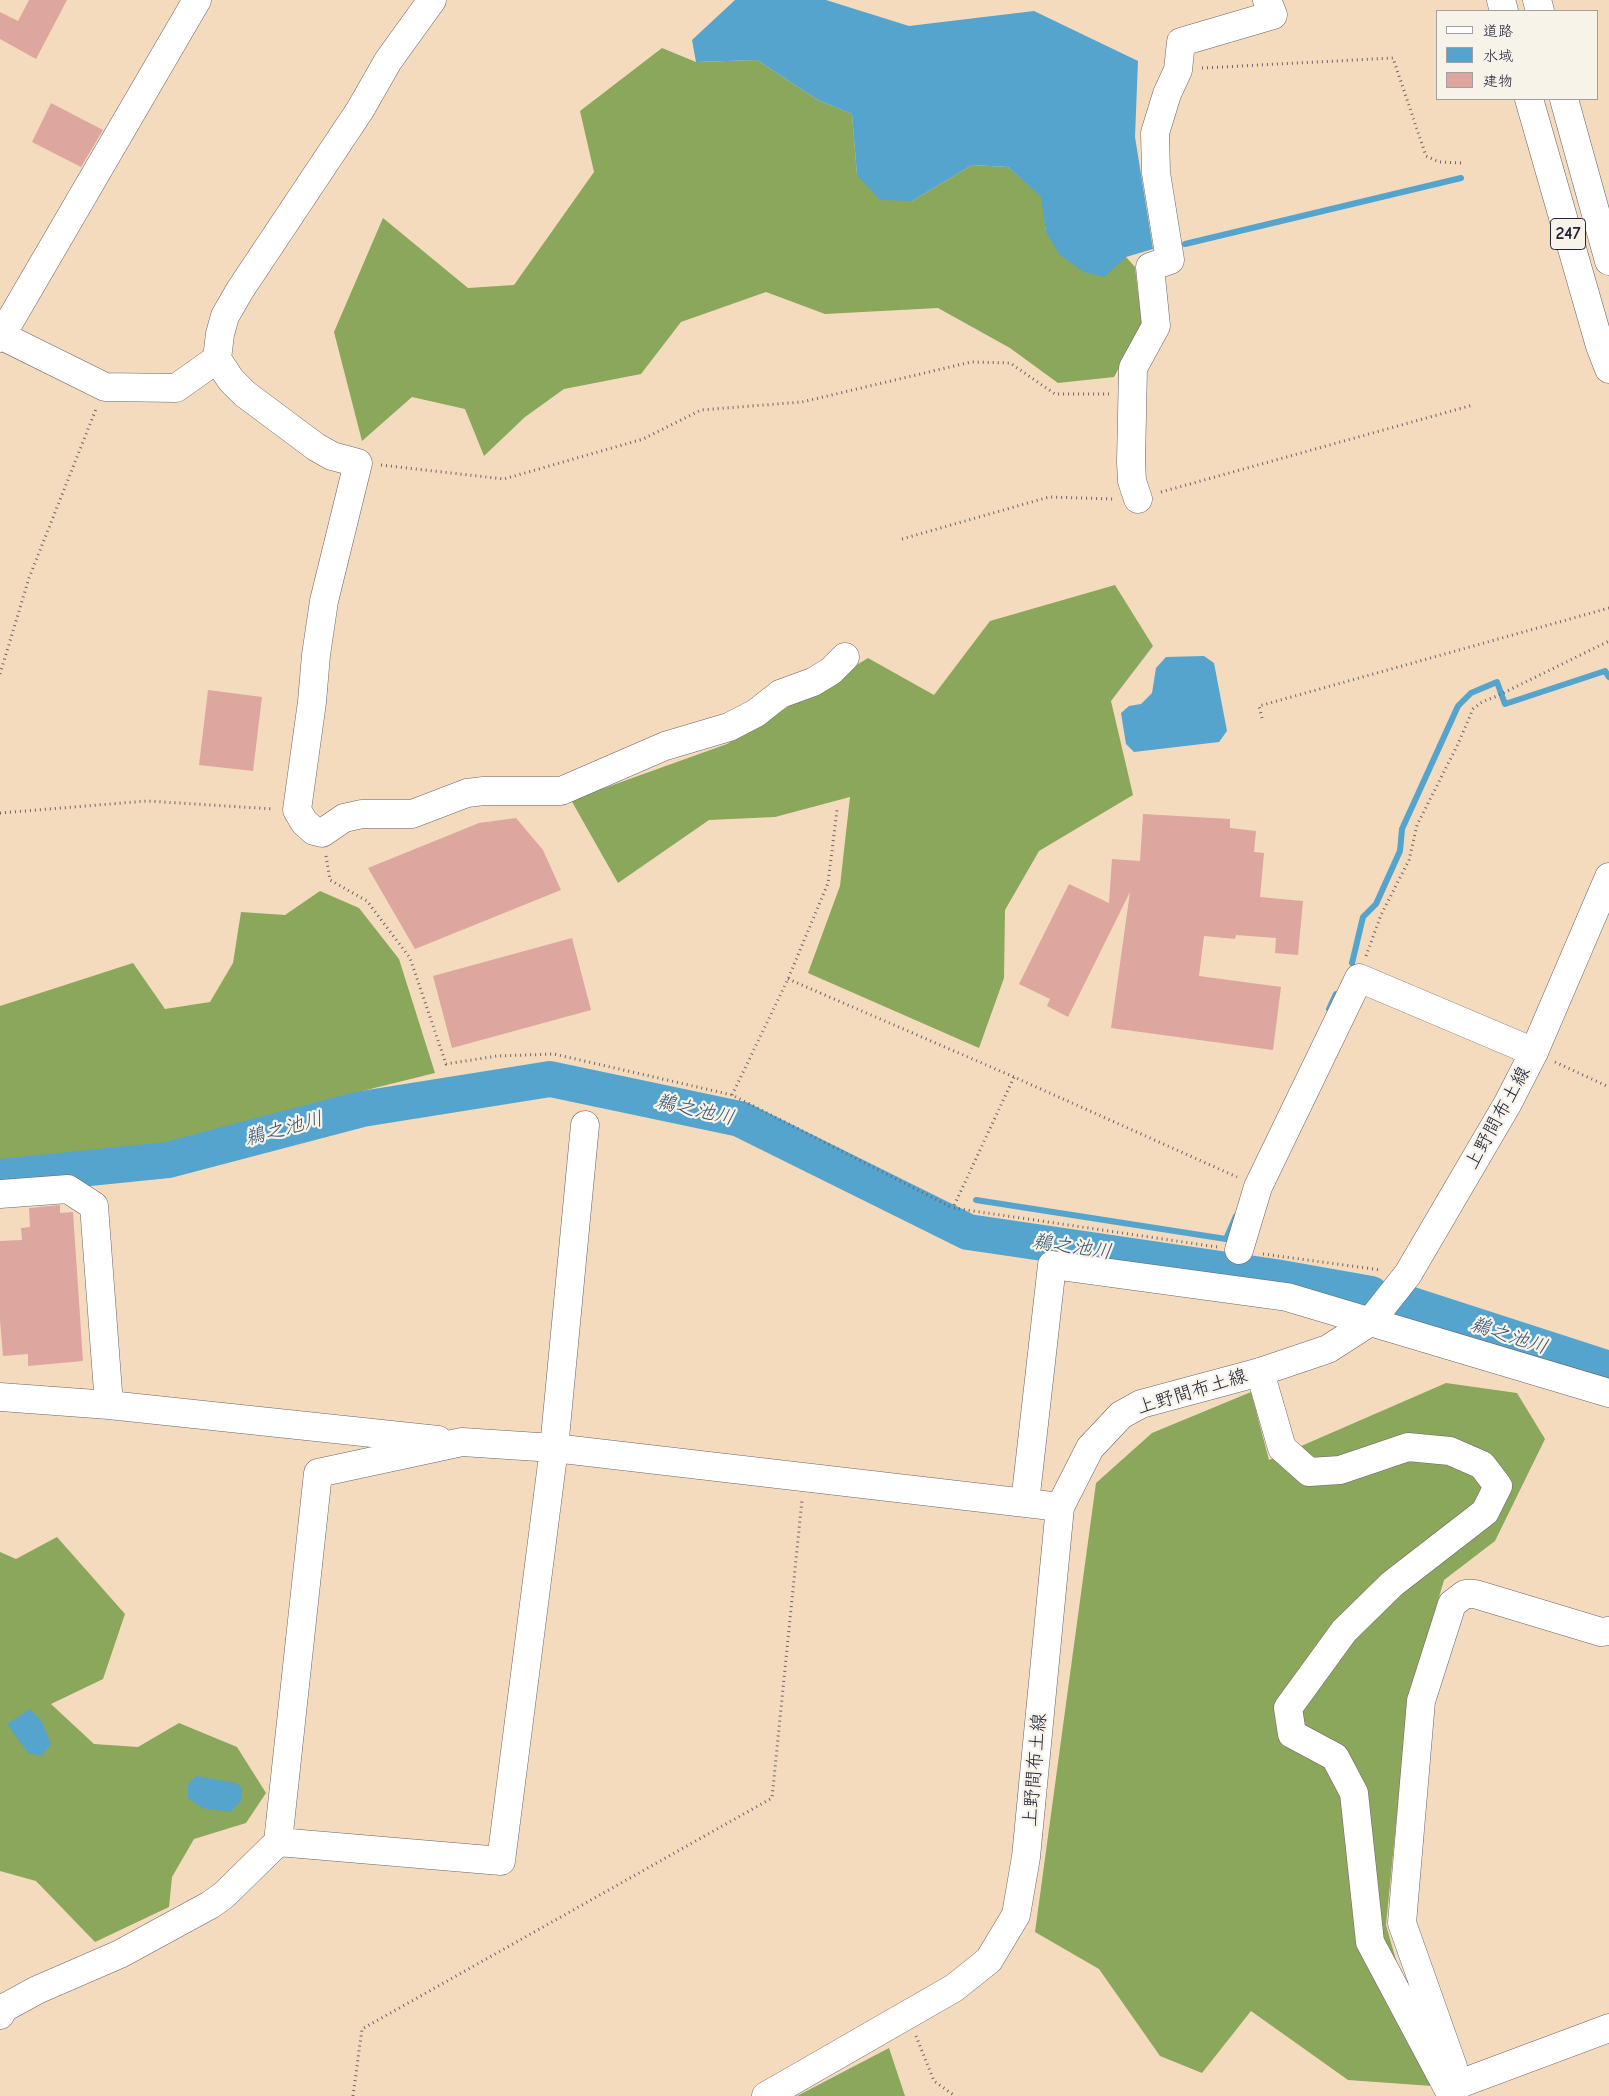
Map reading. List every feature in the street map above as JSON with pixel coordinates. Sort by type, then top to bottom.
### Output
[{"type":"main road","points":[[198,0],[0,336],[105,387],[176,388],[218,359]]},
{"type":"main road","points":[[432,0],[388,60],[350,126],[240,290],[225,316],[220,334],[218,359],[231,380],[245,394],[316,447],[332,456],[358,463],[324,601],[297,810],[304,822],[314,831],[322,833],[344,818],[362,814],[412,814],[467,793],[484,791],[561,791],[665,746],[729,727],[756,713],[780,694],[831,671],[845,656]]},
{"type":"main road","points":[[1129,499],[1132,481],[1133,368],[1156,326],[1150,267],[1170,260],[1156,173],[1155,133],[1167,94],[1178,70],[1181,42],[1273,15],[1267,0]]},
{"type":"main road","name":"247","points":[[1529,100],[1600,346],[1609,369]]},
{"type":"main road","name":"247","points":[[1564,100],[1609,261]]},
{"type":"main road","name":"上野間布土線","points":[[766,2096],[954,1988],[989,1960],[1016,1915],[1026,1858],[1060,1507],[1090,1448],[1121,1415],[1141,1404],[1260,1372],[1328,1349],[1370,1322],[1408,1274],[1508,1103],[1534,1052],[1609,877]]},
{"type":"main road","points":[[1239,1250],[1258,1187],[1358,978],[1534,1052]]},
{"type":"main road","points":[[278,1842],[502,1861],[554,1448],[585,1124]]},
{"type":"main road","points":[[0,1194],[68,1189],[94,1206],[109,1406]]},
{"type":"main road","points":[[1025,1503],[1052,1265],[1287,1297],[1609,1393]]},
{"type":"main road","points":[[1260,1372],[1282,1448],[1309,1472],[1340,1470],[1408,1447],[1450,1452],[1482,1465],[1498,1486],[1485,1512],[1392,1584],[1344,1631],[1288,1708],[1292,1734],[1335,1757],[1354,1793],[1370,1942],[1454,2092]]},
{"type":"main road","points":[[0,1397],[109,1406],[462,1442],[554,1448],[804,1479],[1060,1507]]},
{"type":"main road","points":[[0,2016],[4,2008],[37,1990],[120,1954],[210,1905],[278,1842],[318,1473],[462,1442]]},
{"type":"main road","points":[[1454,2092],[1402,1923],[1421,1701],[1452,1604],[1464,1594],[1475,1594],[1601,1632],[1609,1631]]},
{"type":"main road","points":[[1454,2092],[1609,2028]]},
{"type":"path","points":[[1178,70],[1393,58],[1426,156],[1439,162],[1464,163]]},
{"type":"path","points":[[358,463],[504,480],[643,439],[701,410],[802,402],[971,362],[1010,364],[1056,394],[1109,393],[1110,403]]},
{"type":"path","points":[[0,674],[29,578],[105,387]]},
{"type":"path","points":[[902,539],[1048,496],[1129,499],[1473,405]]},
{"type":"path","points":[[1262,718],[1259,706],[1609,608]]},
{"type":"path","points":[[1358,978],[1381,915],[1409,860],[1417,824],[1458,744],[1473,709],[1482,702],[1498,696],[1609,641]]},
{"type":"path","points":[[0,812],[147,801],[297,810]]},
{"type":"path","points":[[732,1095],[788,978],[828,883],[837,810]]},
{"type":"path","points":[[322,833],[330,880],[367,901],[410,958],[446,1064],[497,1056],[554,1054],[732,1095],[952,1208],[1408,1274]]},
{"type":"path","points":[[788,978],[1258,1187]]},
{"type":"path","points":[[1534,1052],[1609,1087]]},
{"type":"path","points":[[952,1208],[1014,1077]]},
{"type":"path","points":[[353,2096],[362,2029],[772,1798],[804,1479]]},
{"type":"path","points":[[907,2015],[934,2081],[955,2096]]},
{"type":"green space","points":[[662,48],[696,62],[757,60],[818,100],[852,114],[857,175],[912,201],[972,165],[1008,167],[1042,197],[1046,232],[1126,257],[1135,267],[1142,325],[1114,377],[1058,383],[1010,348],[938,308],[825,314],[766,292],[681,322],[641,374],[564,389],[525,417],[484,456],[465,409],[412,397],[362,441],[334,332],[383,218],[468,288],[514,285],[594,172],[580,111]]},
{"type":"green space","points":[[1115,585],[1153,646],[1111,701],[1133,795],[1039,851],[1005,910],[1004,978],[979,1048],[808,973],[840,886],[850,797],[775,817],[709,820],[618,883],[571,800],[727,744],[868,658],[934,695],[990,621]]},
{"type":"green space","points":[[320,891],[359,908],[399,959],[435,1073],[346,1095],[167,1150],[82,1160],[0,1166],[0,1006],[133,963],[165,1009],[210,1002],[233,963],[241,912],[285,915]]},
{"type":"green space","points":[[1446,1383],[1517,1393],[1545,1439],[1495,1541],[1444,1580],[1408,1703],[1386,1925],[1432,2086],[1348,2080],[1251,2011],[1202,2073],[1160,2056],[1099,1969],[1035,1932],[1096,1483],[1152,1433],[1251,1392],[1269,1460]]},
{"type":"green space","points":[[57,1537],[125,1614],[103,1679],[51,1704],[94,1744],[138,1747],[179,1723],[237,1747],[266,1793],[246,1823],[194,1839],[172,1877],[169,1907],[95,1942],[36,1881],[0,1871],[0,1552],[16,1559]]},
{"type":"green space","points":[[889,2048],[905,2096],[797,2096]]},
{"type":"water","points":[[735,0],[826,0],[909,26],[1034,11],[1138,61],[1135,137],[1153,249],[1126,257],[1104,277],[1084,272],[1060,255],[1046,232],[1041,197],[1008,167],[972,165],[912,201],[880,200],[857,175],[852,114],[818,100],[757,60],[696,62],[692,40]]},
{"type":"water","points":[[1204,656],[1214,663],[1227,731],[1219,742],[1134,752],[1126,744],[1121,713],[1129,706],[1141,704],[1152,693],[1156,668],[1166,657]]},
{"type":"water","points":[[30,1709],[42,1722],[51,1744],[41,1756],[28,1753],[7,1724]]},
{"type":"water","points":[[196,1776],[236,1783],[242,1788],[241,1801],[230,1812],[202,1808],[188,1798],[188,1784]]},
{"type":"building","points":[[29,0],[67,0],[36,59],[0,39],[0,12],[18,21]]},
{"type":"building","points":[[51,103],[103,130],[81,167],[32,142]]},
{"type":"building","points":[[208,690],[262,697],[253,771],[199,765]]},
{"type":"building","points":[[1143,814],[1230,819],[1230,828],[1256,831],[1254,852],[1264,853],[1260,897],[1303,901],[1298,955],[1275,953],[1276,938],[1236,935],[1235,939],[1204,936],[1199,976],[1281,987],[1273,1050],[1111,1028],[1130,892],[1068,1017],[1047,1006],[1050,999],[1019,984],[1069,884],[1109,903],[1112,859],[1140,861]]},
{"type":"building","points":[[516,818],[543,850],[561,890],[415,949],[368,868],[479,823]]},
{"type":"building","points":[[572,938],[591,1010],[452,1048],[433,976]]},
{"type":"building","points":[[60,1205],[60,1213],[73,1212],[83,1361],[28,1366],[28,1354],[3,1356],[0,1320],[0,1241],[22,1240],[21,1228],[30,1227],[29,1208]]},
{"type":"waterway","points":[[1185,244],[1461,178]]},
{"type":"waterway","points":[[1352,963],[1363,917],[1376,904],[1400,851],[1402,829],[1458,706],[1471,693],[1497,682],[1505,704],[1605,671],[1609,677]]},
{"type":"waterway","points":[[1329,1009],[1336,994]]},
{"type":"waterway","name":"鵜之池川","points":[[0,1177],[168,1160],[362,1109],[550,1079],[740,1119],[968,1232],[1275,1277],[1371,1294]]},
{"type":"waterway","points":[[976,1200],[1226,1239],[1236,1216]]},
{"type":"waterway","name":"鵜之池川","points":[[1409,1304],[1609,1369]]}]
